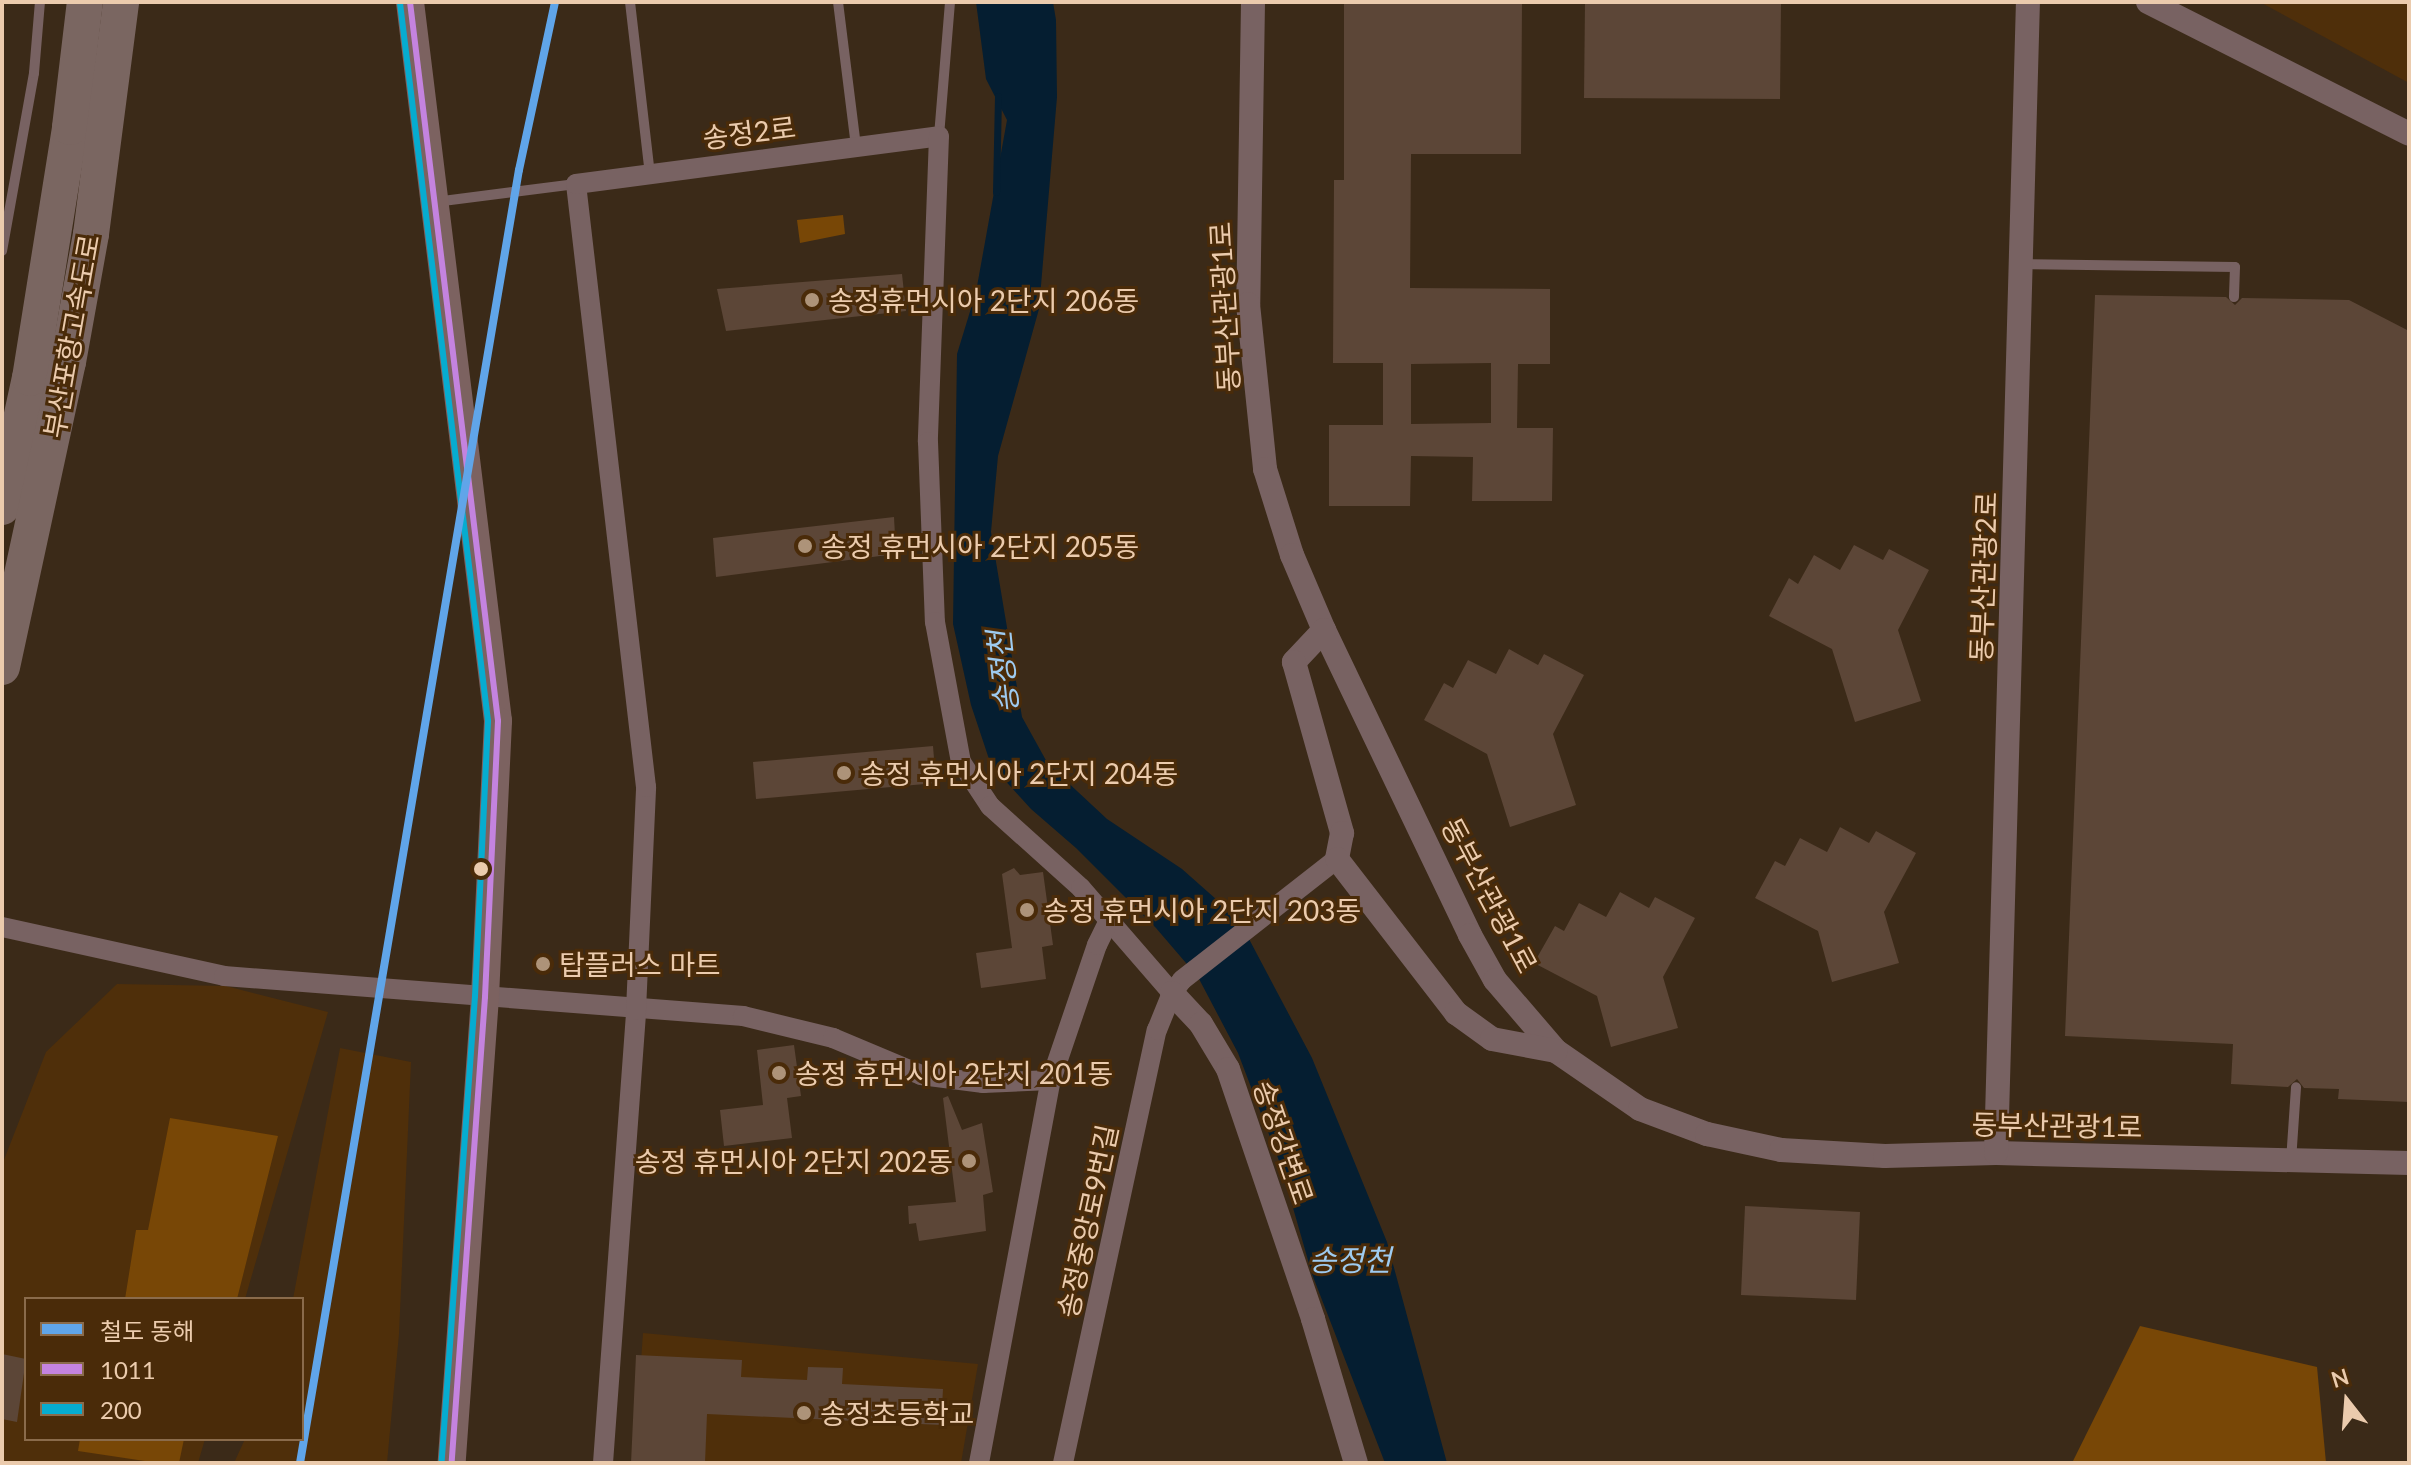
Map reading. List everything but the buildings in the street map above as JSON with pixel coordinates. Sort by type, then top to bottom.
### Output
[{"type":"highway","name":"부산포항고속도로","points":[[2,507],[32,362],[70,127],[85,2]]},
{"type":"highway","name":"부산포항고속도로","points":[[2,667],[70,347],[95,206],[121,2]]},
{"type":"main road","points":[[410,2],[498,721],[485,997],[452,1463]]},
{"type":"street","name":"동부산관광1로","points":[[1253,2],[1248,304],[1265,469],[1292,555],[1324,630],[1470,935],[1495,980],[1556,1051],[1640,1109],[1707,1134],[1781,1150],[1885,1156],[1996,1153],[2409,1163]]},
{"type":"street","name":"동부산관광2로","points":[[1996,1153],[2028,2]]},
{"type":"street","points":[[2148,2],[2409,134]]},
{"type":"street","name":"송정2로","points":[[576,184],[939,136]]},
{"type":"street","points":[[939,136],[928,442],[935,622],[961,762],[990,806],[1081,888],[1177,986],[1337,859],[1342,833],[1294,662],[1324,630]]},
{"type":"street","points":[[576,184],[646,787],[636,1010],[603,1463]]},
{"type":"street","points":[[1337,859],[1456,1013],[1492,1039],[1556,1051]]},
{"type":"street","points":[[979,1463],[1051,1080],[1097,945],[1109,920]]},
{"type":"street","points":[[2,927],[224,976],[743,1016],[803,1029],[921,1075],[983,1083],[1051,1080]]},
{"type":"street","name":"송정중앙로9번길","points":[[1063,1463],[1157,1030],[1177,986]]},
{"type":"street","name":"송정강변로","points":[[1177,986],[1228,1069],[1313,1319],[1356,1463]]},
{"type":"lane","points":[[2,251],[34,73],[40,2]]},
{"type":"lane","points":[[630,2],[650,174]]},
{"type":"lane","points":[[838,2],[856,147]]},
{"type":"lane","points":[[939,136],[950,2]]},
{"type":"lane","name":"송정2로","points":[[433,202],[576,184]]},
{"type":"lane","points":[[2022,264],[2235,267],[2234,297]]},
{"type":"lane","points":[[2291,1161],[2296,1087]]},
{"type":"shaded area","points":[[2260,2],[2409,2],[2409,83]]},
{"type":"shaded area","points":[[843,215],[845,234],[800,243],[797,220]]},
{"type":"shaded area","points":[[117,984],[226,986],[328,1012],[246,1297],[24,1297],[24,1441],[204,1441],[198,1463],[2,1463],[2,1165],[46,1052]]},
{"type":"shaded area","points":[[340,1048],[411,1062],[399,1334],[387,1463],[234,1463],[244,1441],[304,1441],[304,1297],[293,1297]]},
{"type":"shaded area","points":[[170,1118],[278,1136],[238,1297],[125,1297],[136,1230],[148,1230]]},
{"type":"shaded area","points":[[2140,1326],[2317,1367],[2326,1463],[2072,1463]]},
{"type":"shaded area","name":"송정초등학교","points":[[643,1333],[978,1364],[961,1463],[634,1463]]},
{"type":"shaded area","points":[[80,1441],[184,1441],[179,1463],[158,1463],[78,1451]]},
{"type":"water","name":"송정천","points":[[976,2],[1053,2],[1056,20],[1057,97],[1039,309],[998,456],[991,532],[1022,717],[1048,764],[1107,819],[1182,869],[1217,900],[1249,939],[1312,1058],[1387,1242],[1447,1463],[1385,1463],[1312,1274],[1281,1166],[1238,1053],[1198,977],[1156,928],[1076,848],[1031,809],[991,765],[971,705],[953,624],[957,354],[976,292],[1007,120],[986,79]]},
{"type":"waterway","name":"송정천","points":[[996,192],[998,96]]},
{"type":"rail line","name":"동해","points":[[304,1439],[519,170],[555,2]]},
{"type":"rail line","name":"동해","points":[[300,1463],[304,1441]]},
{"type":"transit line","name":"1011","points":[[410,2],[498,721],[485,997],[452,1463]]},
{"type":"transit line","name":"200","points":[[400,3],[488,721],[475,996],[442,1462]]},
{"type":"place","name":"송정휴먼시아 2단지 206동","points":[[812,300]]},
{"type":"place","name":"송정 휴먼시아 2단지 205동","points":[[805,546]]},
{"type":"place","name":"송정 휴먼시아 2단지 204동","points":[[844,773]]},
{"type":"place","name":"송정 휴먼시아 2단지 203동","points":[[1027,910]]},
{"type":"place","name":"탑플러스 마트","points":[[543,964]]},
{"type":"place","name":"송정 휴먼시아 2단지 201동","points":[[779,1073]]},
{"type":"place","name":"송정 휴먼시아 2단지 202동","points":[[969,1161]]},
{"type":"place","name":"송정초등학교","points":[[804,1413]]}]
